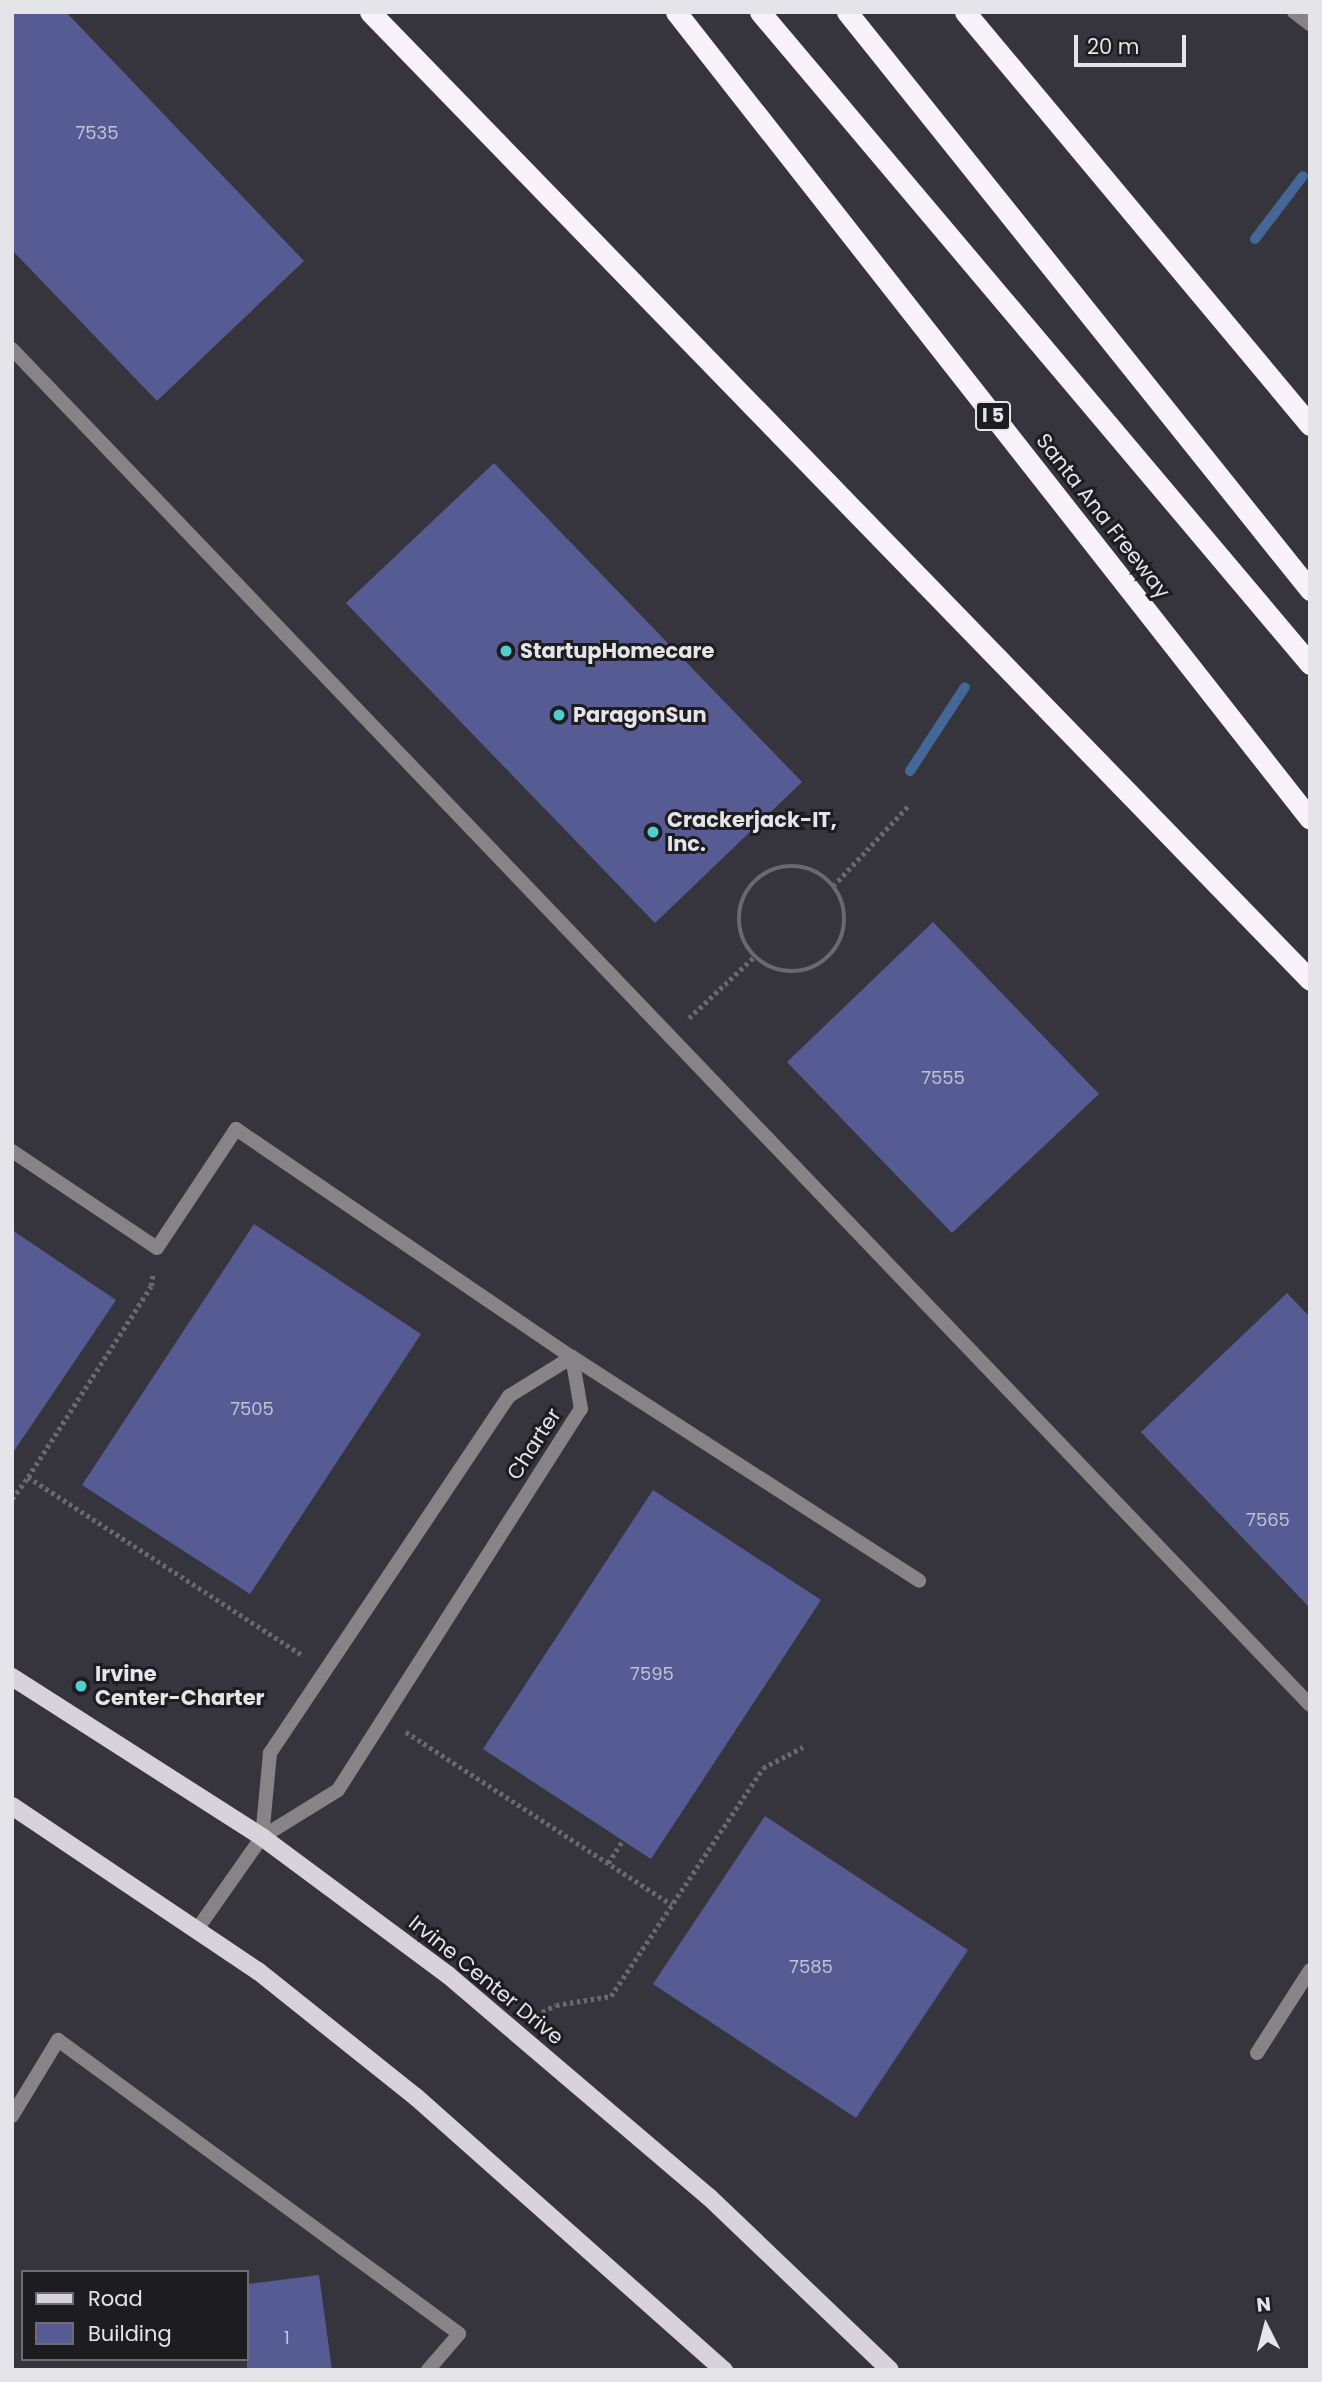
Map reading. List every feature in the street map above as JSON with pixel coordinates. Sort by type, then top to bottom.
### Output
[{"type":"highway","points":[[370,12],[1310,980]]},
{"type":"highway","name":"Santa Ana Freeway","points":[[676,12],[1310,819]]},
{"type":"highway","points":[[760,12],[1310,664]]},
{"type":"highway","points":[[847,12],[1310,590]]},
{"type":"highway","points":[[965,12],[1310,425]]},
{"type":"main road","name":"Irvine Center Drive","points":[[12,1677],[262,1837],[510,2027],[709,2197],[891,2370]]},
{"type":"main road","points":[[12,1806],[198,1928],[416,2097],[724,2370]]},
{"type":"street","points":[[1294,12],[1310,24]]},
{"type":"street","points":[[12,349],[1310,1705]]},
{"type":"street","points":[[12,1151],[157,1248],[236,1129],[572,1357],[919,1581]]},
{"type":"street","name":"Charter","points":[[198,1928],[262,1837],[338,1790],[581,1409],[572,1357],[509,1396],[270,1753],[262,1837]]},
{"type":"street","points":[[1257,2053],[1310,1970]]},
{"type":"street","points":[[12,2116],[58,2040],[459,2334],[428,2370]]},
{"type":"path","points":[[833,886],[910,804]]},
{"type":"path","points":[[793,866],[809,868],[833,886],[845,921],[834,952],[821,964],[787,973],[754,957],[740,933],[739,906],[760,875],[793,866]]},
{"type":"path","points":[[670,1035],[754,957]]},
{"type":"path","points":[[12,1499],[151,1286],[157,1248]]},
{"type":"path","points":[[28,1477],[325,1670]]},
{"type":"path","points":[[384,1718],[672,1905]]},
{"type":"path","points":[[510,2027],[556,2005],[611,1996],[764,1768],[803,1747]]},
{"type":"path","points":[[608,1864],[623,1840]]},
{"type":"building","points":[[12,12],[66,12],[304,261],[157,401],[12,250]]},
{"type":"building","points":[[494,463],[802,782],[655,923],[346,603]]},
{"type":"building","points":[[933,922],[1099,1094],[952,1233],[787,1062]]},
{"type":"building","points":[[254,1224],[421,1334],[250,1594],[82,1485]]},
{"type":"building","points":[[12,1230],[116,1300],[12,1454]]},
{"type":"building","points":[[1287,1293],[1310,1317],[1310,1608],[1141,1432]]},
{"type":"building","points":[[653,1490],[821,1600],[651,1859],[483,1749]]},
{"type":"building","points":[[765,1816],[968,1950],[856,2118],[653,1984]]},
{"type":"building","points":[[319,2275],[332,2370],[247,2370],[248,2284]]},
{"type":"waterway","points":[[1255,239],[1303,176]]},
{"type":"waterway","points":[[910,771],[965,687]]},
{"type":"place","name":"StartupHomecare","points":[[506,651]]},
{"type":"place","name":"ParagonSun","points":[[559,715]]},
{"type":"place","name":"Crackerjack-IT, Inc.","points":[[653,832]]},
{"type":"place","name":"Irvine Center-Charter","points":[[81,1686]]}]
